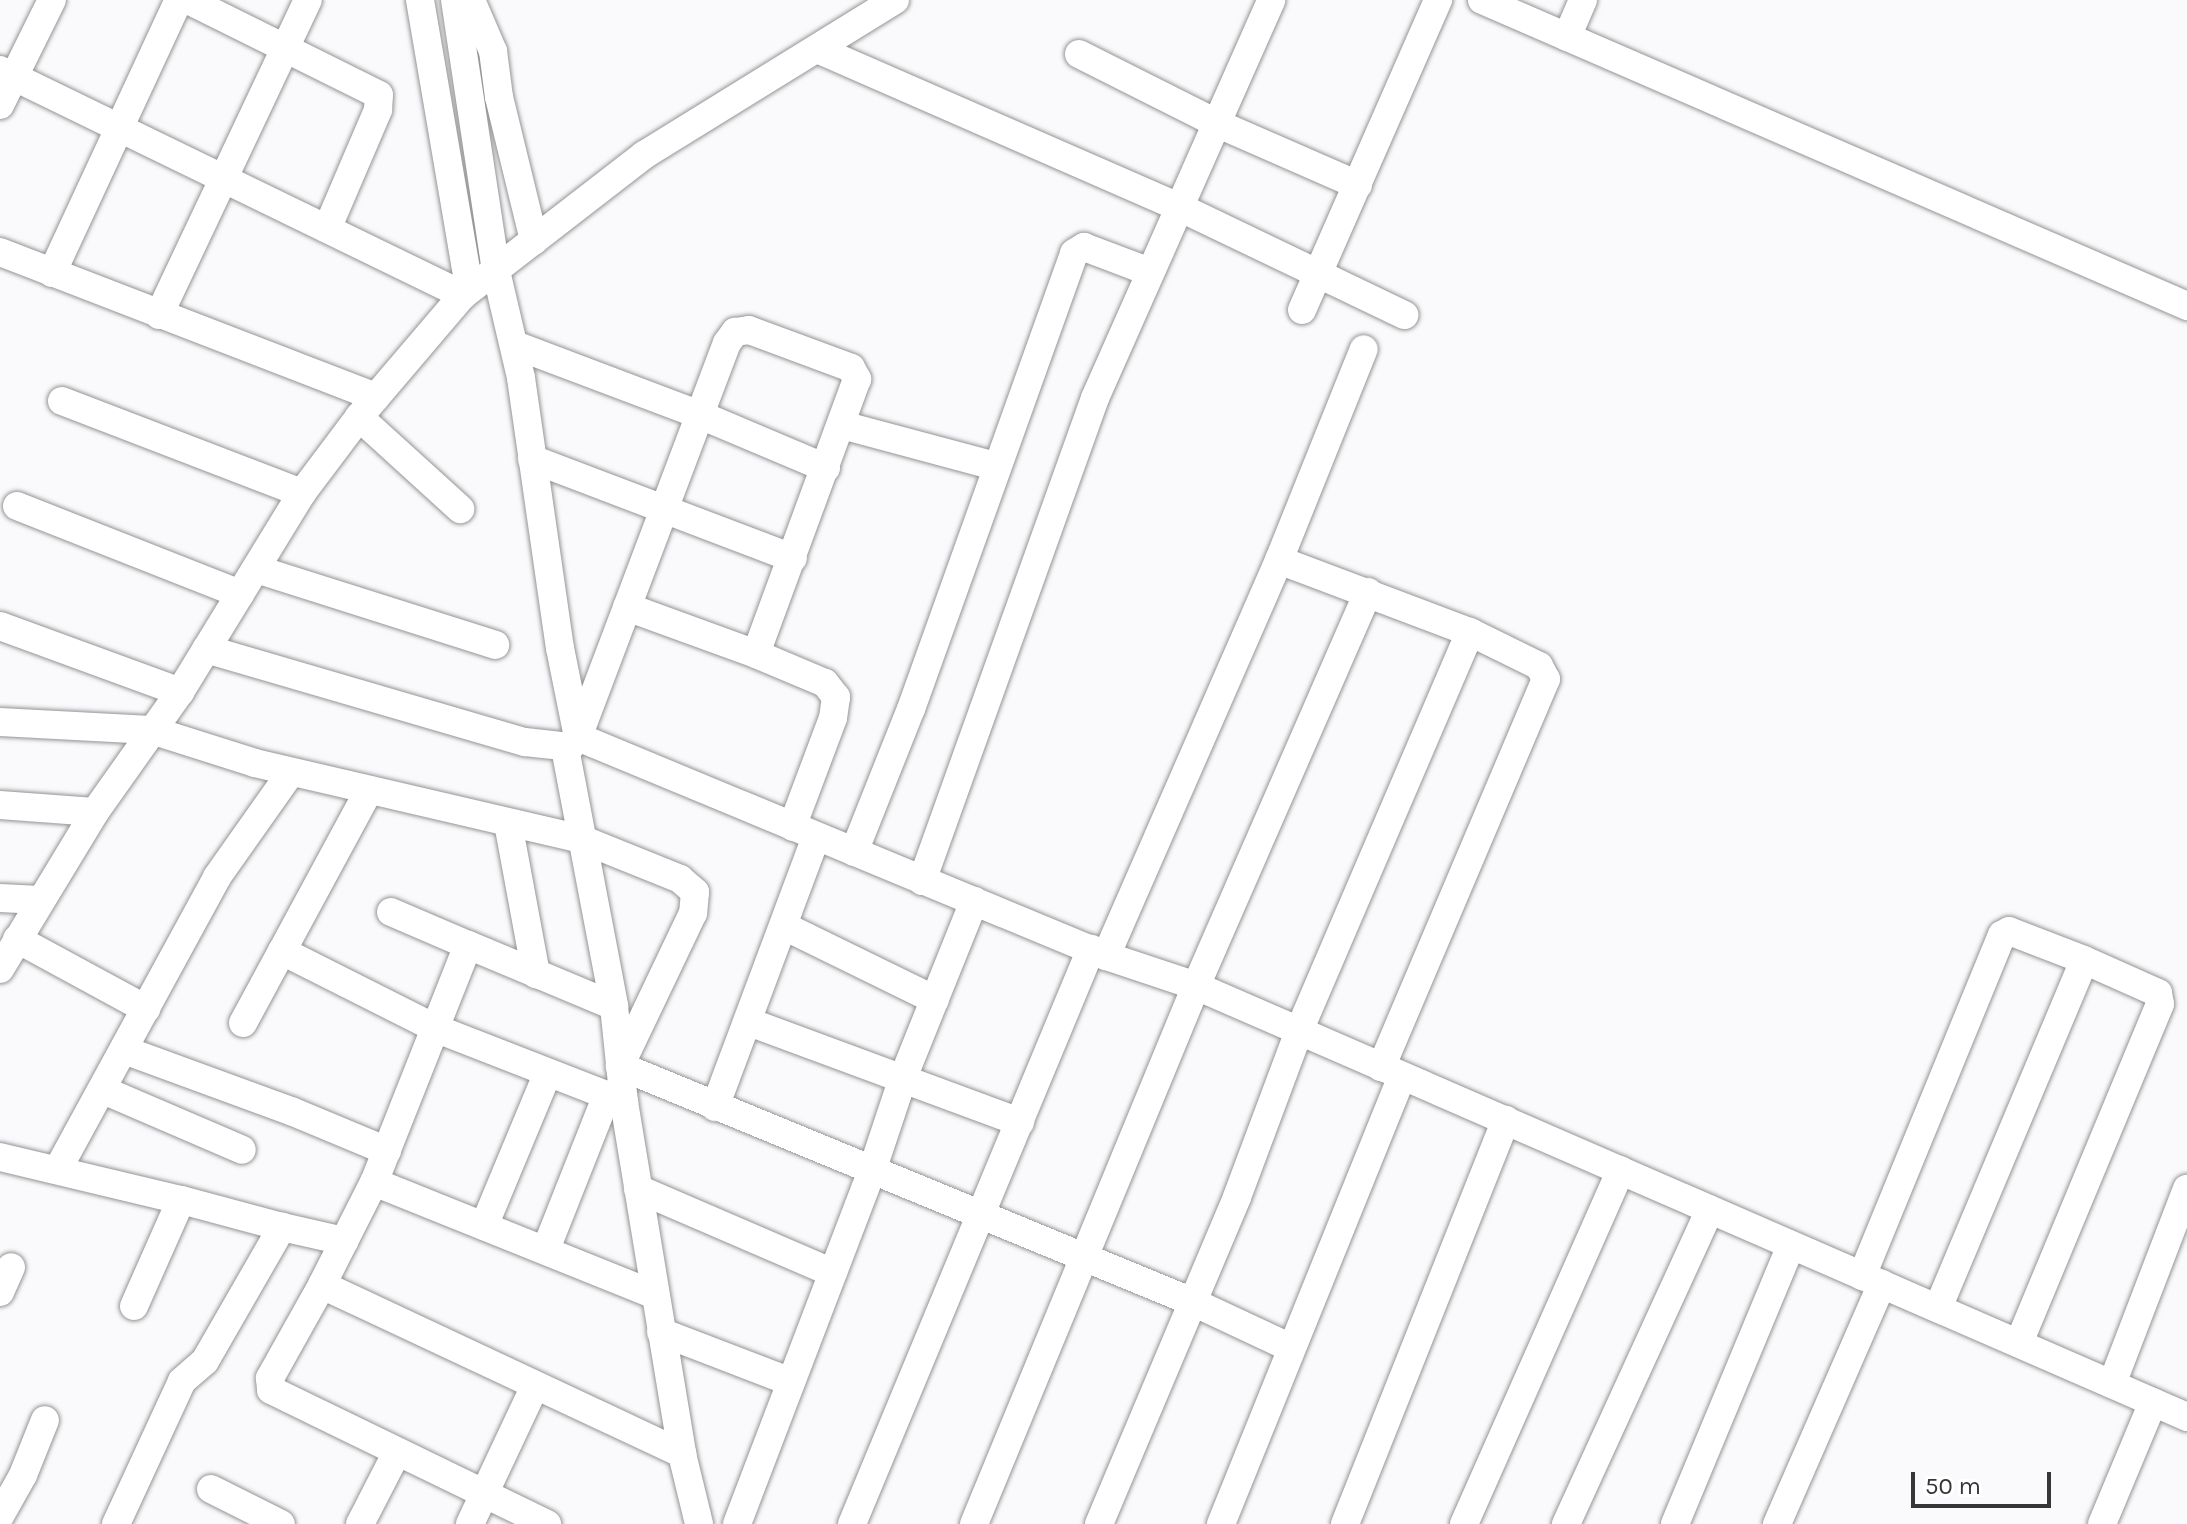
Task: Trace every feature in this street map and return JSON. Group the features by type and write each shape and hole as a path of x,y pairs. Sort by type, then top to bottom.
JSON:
{"street":[{"path":"0,105 7,74 52,0"},
{"path":"52,273 179,0"},
{"path":"188,0 372,90 380,98 327,229"},
{"path":"159,315 308,0"},
{"path":"420,0 479,282 515,345 560,648 581,839 614,1006 620,1066 615,1098 546,1249"},
{"path":"455,0 479,282"},
{"path":"471,0 493,51 499,97 534,241"},
{"path":"0,969 95,812 180,692 302,493 367,407 479,282 644,155 895,0"},
{"path":"922,881 1095,398 1271,0"},
{"path":"1302,310 1438,0"},
{"path":"1482,0 2187,306"},
{"path":"1567,37 1583,0"},
{"path":"817,49 1179,207 1404,315"},
{"path":"1079,54 1216,123 1358,185"},
{"path":"7,74 327,229 479,282"},
{"path":"854,852 911,709 995,466 1076,250 1084,247 1150,272"},
{"path":"0,252 159,315 367,407 460,509"},
{"path":"572,742 665,510 698,414 727,343 742,330 855,371 856,385 756,654"},
{"path":"515,345 698,414 826,468"},
{"path":"852,1524 1020,1122 1279,560 1364,349"},
{"path":"62,401 302,493"},
{"path":"842,425 995,466"},
{"path":"532,459 793,558"},
{"path":"17,506 240,594"},
{"path":"1221,1524 1291,1348 1392,1071 1546,679 1539,666 1470,632 1279,560"},
{"path":"256,569 495,645"},
{"path":"974,1524 1196,986 1368,592"},
{"path":"627,607 825,683 836,697 784,926 715,1107"},
{"path":"0,626 180,692"},
{"path":"1099,1524 1193,1302 1299,1031 1470,632"},
{"path":"206,649 525,742 572,742 854,852 1099,953 1196,986 2187,1417"},
{"path":"0,722 151,730 368,792 581,839 680,879 695,892 693,913 620,1066"},
{"path":"58,1169 217,877 291,772"},
{"path":"243,1023 368,792"},
{"path":"0,805 95,812"},
{"path":"508,823 536,974"},
{"path":"0,898 40,900"},
{"path":"737,1524 872,1171 903,1078 974,901"},
{"path":"391,912 614,1006"},
{"path":"784,926 935,1000"},
{"path":"1777,1524 2002,935 2009,931 2158,993 2160,1004 2019,1343"},
{"path":"17,939 146,1009"},
{"path":"468,945 374,1182 270,1378 271,1390 396,1454 547,1524"},
{"path":"282,951 437,1029 547,1075 615,1098"},
{"path":"1938,1308 2084,960"},
{"path":"749,1022 1020,1122"},
{"path":"124,1050 291,1111 387,1151"},
{"path":"620,1066 1193,1302 1291,1348"},
{"path":"484,1226 547,1075"},
{"path":"103,1090 242,1150"},
{"path":"615,1098 638,1189 682,1454 699,1524"},
{"path":"1345,1524 1506,1120"},
{"path":"0,1157 344,1241"},
{"path":"1464,1524 1621,1170"},
{"path":"374,1182 655,1295"},
{"path":"638,1189 833,1273"},
{"path":"2112,1384 2187,1189"},
{"path":"134,1306 181,1200"},
{"path":"1566,1524 1710,1209"},
{"path":"116,1524 182,1381 205,1361 282,1227"},
{"path":"1675,1524 1791,1246"},
{"path":"322,1285 682,1454"},
{"path":"661,1332 791,1382"},
{"path":"470,1524 535,1386"},
{"path":"2102,1524 2153,1402"},
{"path":"0,1516 45,1420"},
{"path":"360,1524 396,1454"},
{"path":"211,1489 281,1524"}]}
